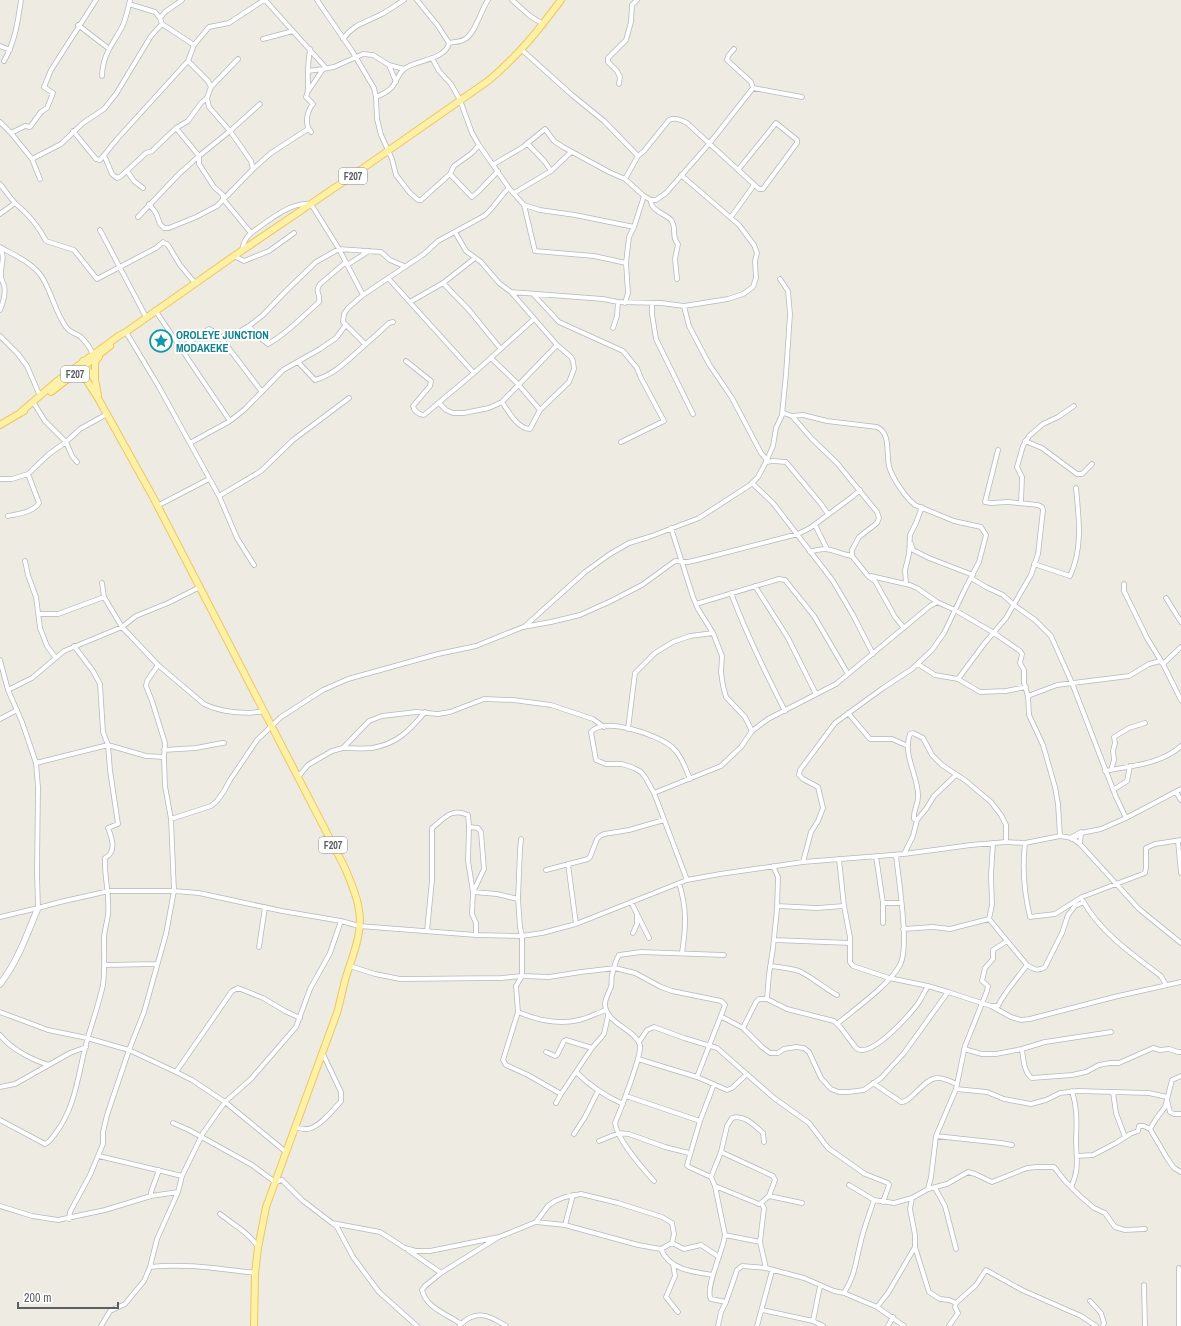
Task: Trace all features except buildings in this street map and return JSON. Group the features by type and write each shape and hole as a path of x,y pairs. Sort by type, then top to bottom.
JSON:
{"main road":[{"name":"F207","path":"21,412 81,365 102,353 155,310 312,204 488,81 522,50 561,0"},
{"name":"F207","path":"0,425 35,404 64,382 93,354 126,332"},
{"path":"95,380 96,362 102,353"},
{"name":"F207","path":"81,365 85,378 107,414 158,506 344,866 354,890 359,908 357,944 338,1010 266,1207 255,1273 254,1326"},
{"name":"F207","path":"81,365 95,380 99,400"},
{"path":"64,382 73,377 85,378"}],"street":[{"path":"4,61 10,50 20,16 21,0"},
{"path":"11,133 25,126 30,127 41,112 47,108 54,93 44,87 51,70 96,0"},
{"path":"160,18 165,12 182,0"},
{"path":"73,132 96,159 100,160 188,61 194,45 210,27 229,23 264,0 310,49 325,69"},
{"path":"317,0 370,79 376,97 377,119 381,135 388,150 396,175 410,193 418,200 421,200 450,174 454,166 472,153 479,145"},
{"path":"343,39 355,26 380,15 404,0"},
{"path":"417,0 449,43"},
{"path":"449,43 465,39 469,36 475,28 483,7 488,0"},
{"path":"512,0 530,16 543,24"},
{"path":"619,84 620,77 617,71 608,62 608,58 626,40 631,22 632,5 637,0"},
{"path":"102,76 102,65 108,48 122,27 129,2 155,12 160,18 162,24 194,45"},
{"path":"32,159 61,144 83,123 104,109 116,94 151,36 162,24"},
{"path":"78,26 108,48"},
{"path":"263,39 293,31"},
{"path":"308,71 334,67 363,54 373,55 389,65 404,69 432,58 444,51 448,47 449,43"},
{"path":"0,46 10,50"},
{"path":"309,90 308,71 310,49"},
{"path":"734,49 728,56 727,60 751,82 753,88"},
{"path":"522,50 572,95 604,121 638,156"},
{"path":"104,155 114,177 120,177 146,153 152,151 158,146 176,128 188,121 201,103 207,98 211,87 238,58"},
{"path":"432,58 439,71 451,84 460,100 472,133 479,145 494,164 509,188 524,205 535,251 594,256 626,263"},
{"path":"188,61 208,81 211,87"},
{"path":"389,65 396,82"},
{"path":"149,204 156,213 160,224 164,228 169,228 207,212 217,206 271,153 310,131 307,120 309,109 313,104 306,97 309,90 325,69"},
{"path":"376,97 391,89 404,69"},
{"path":"753,88 802,97"},
{"path":"494,164 527,143 545,129 554,141 571,152 625,179 644,196 651,200 656,200 666,193 709,144 753,88"},
{"path":"207,98 209,107 230,131 251,161 253,169"},
{"path":"138,216 199,156 260,104"},
{"path":"625,179 638,156 644,151 669,120 675,118 687,123 709,144 759,189 763,189 766,186 797,142 795,138 776,123 738,170"},
{"path":"0,122 32,159 40,179"},
{"path":"176,128 199,156 199,164 214,187 223,195 223,199 250,233"},
{"path":"527,143 551,170"},
{"path":"514,193 551,170 571,152"},
{"path":"127,171 134,181 143,188"},
{"path":"450,174 472,197 498,171"},
{"path":"511,292 603,298 618,302 652,304 661,303 684,306 728,299 743,294 754,287 756,278 755,260 757,254 754,246 739,225 731,217 681,175"},
{"path":"0,184 43,234 46,241 74,250 95,278 100,278 120,268 156,248 163,242 168,245 182,268 195,283"},
{"path":"731,217 754,185"},
{"path":"365,344 345,326 343,322 344,314 348,308 363,295 424,254 438,241 473,223 490,211 500,196 509,188"},
{"path":"625,302 628,293 626,263 629,237 634,227 644,196"},
{"path":"651,200 652,206 669,217 673,223 674,238 678,244 675,259 677,279"},
{"path":"0,214 15,203"},
{"path":"242,251 245,238 250,233 289,208 306,203 312,204 340,249 363,295"},
{"path":"524,205 540,210 575,215 634,227"},
{"path":"100,230 146,317"},
{"path":"455,232 466,251 481,262 499,283 511,292 557,345 571,357 574,369 569,382 540,410 532,428 528,430 520,425 502,402"},
{"path":"234,256 244,261 258,256 269,251 294,233"},
{"path":"0,248 3,259 1,278 4,286 4,295 0,310"},
{"path":"0,248 15,254 31,266 42,277 58,316 71,333 80,336 88,344 93,354"},
{"path":"242,330 263,316 301,275 316,262 340,249 381,252 390,260 404,266"},
{"path":"249,326 255,334 268,344 285,333 319,302 320,298 317,288 320,284 347,264 369,251"},
{"path":"410,302 443,283 475,258"},
{"path":"388,278 474,373"},
{"path":"523,627 585,572 610,554 630,543 698,518 742,490 758,477 773,446 776,428 782,415 790,314 788,291 780,279"},
{"path":"443,283 469,310 500,348"},
{"path":"533,294 559,322 623,352 637,368 664,421 621,442"},
{"path":"613,328 618,316 618,302"},
{"path":"652,304 656,339 693,414"},
{"path":"684,306 689,326 709,364 732,398 761,453 766,459 766,462"},
{"path":"155,310 230,421"},
{"path":"406,361 431,381 430,386 414,404 414,408 420,414 424,415 474,373 534,319"},
{"path":"298,362 315,380 320,379 329,375 351,359 365,344 389,323 393,322"},
{"path":"190,443 230,421 262,392 283,370 336,338 345,326"},
{"path":"181,348 209,329 218,334 262,392"},
{"path":"126,332 160,387 219,496 237,538 254,565"},
{"path":"0,336 18,354 27,366 40,396"},
{"path":"439,403 446,410 453,413 464,413 489,408 502,402 557,345"},
{"path":"491,358 518,384 540,410"},
{"path":"219,496 260,471 293,440 349,398"},
{"path":"35,404 46,421 66,442 72,456 77,462"},
{"path":"1022,503 1022,478 1017,466 1025,441 1043,424 1074,406"},
{"path":"782,415 787,413 792,416 812,439 837,463 877,512 879,518 877,523 859,537 852,550 852,556 868,576 875,580 895,616 904,628"},
{"path":"0,479 12,479 28,474 49,454 66,442 80,429 107,414"},
{"path":"792,416 802,415 827,421 877,426 885,435 889,467 893,477 910,501 954,521 981,527 985,531 986,535 979,562 944,633 932,650 918,664 835,723 800,770 800,775 803,779 818,788 823,808 818,821 811,832 803,862"},
{"path":"1025,441 1042,448 1076,474 1082,474 1092,464"},
{"path":"958,678 993,632 1006,618 1031,576 1038,554 1043,510 1042,507 1022,503 986,502 998,450"},
{"path":"766,462 786,462 828,514"},
{"path":"8,516 35,508 39,503 28,474"},
{"path":"158,506 209,479"},
{"path":"752,483 773,503 833,581 853,615 873,654"},
{"path":"1034,564 1070,576 1079,549 1076,488"},
{"path":"171,819 211,806 217,800 257,740 281,717 323,690 348,679 438,654 476,646 523,627 580,615 642,585 674,561 697,560 798,534 815,524 860,490"},
{"path":"906,584 905,570 909,554 910,535 922,507"},
{"path":"815,524 827,548"},
{"path":"671,528 696,604 713,633 722,656 721,672 726,697 745,717 752,731"},
{"path":"910,540 913,550 972,576 986,587 1003,596 1035,620 1051,636 1072,683 1105,771 1126,818"},
{"path":"810,552 827,548 852,556"},
{"path":"25,561 28,576 36,597 40,628 47,646 55,657"},
{"path":"868,576 906,584 917,588 937,602 955,610 993,632 1020,651 1022,654 1020,663 1024,670 1024,683 1028,696 1030,715 1043,745 1055,787 1058,804 1060,836"},
{"path":"696,604 779,579 784,580 788,582 814,616 848,674"},
{"path":"102,583 104,597 122,627 158,665 204,704 212,708 248,713 263,711"},
{"path":"1124,584 1124,591 1154,651 1181,699"},
{"path":"755,586 788,638 816,694"},
{"path":"8,690 32,678 55,657 74,646 122,627 136,616 168,603 200,587"},
{"path":"731,593 743,627 752,642 785,711"},
{"path":"39,614 58,614 104,597"},
{"path":"1166,598 1181,622"},
{"path":"654,793 721,766 741,747 752,731 768,720 836,684 937,602"},
{"path":"628,729 635,674 655,653 673,642 690,636 713,633"},
{"path":"0,1120 45,1144 48,1143 68,1114 77,1086 103,984 105,966 104,938 108,915 109,892 105,858 109,856 111,852 113,839 108,828 118,824 108,745 103,732 100,684 93,671 74,646"},
{"path":"1162,664 1181,647"},
{"path":"0,660 8,690 22,722 36,763 38,787 38,908 22,948 0,984"},
{"path":"1028,696 1057,685 1129,676 1149,664 1160,662 1162,664"},
{"path":"918,664 935,675 958,678 980,692 1006,691 1026,687"},
{"path":"69,1219 70,1212 99,1156 103,1144 103,1132 107,1115 129,1050 144,1012 166,934 174,891 171,819 165,786 165,743 146,686 147,681 158,665"},
{"path":"343,748 369,721 382,716 425,712 438,714 450,712 484,699 513,700 551,705 593,719 604,726"},
{"path":"0,719 17,710"},
{"path":"298,777 308,765 332,751 343,748 372,748 395,741 411,728 425,712"},
{"path":"848,713 870,739 892,739 908,746"},
{"path":"1111,770 1114,760 1114,738 1129,728 1145,723"},
{"path":"687,880 654,793 641,772 622,764 606,764 596,760 590,732 593,729 604,726 642,732 656,738 671,746 679,755 690,779"},
{"path":"917,820 914,819 914,815 918,798 908,746 910,734 913,733 923,738 932,755 942,765 966,781 991,802 1002,815 1006,825 1006,842"},
{"path":"164,750 196,748 224,743"},
{"path":"36,763 108,745 146,756 164,757"},
{"path":"1105,771 1164,757 1174,752 1181,746"},
{"path":"1130,771 1136,764"},
{"path":"1113,790 1127,781 1130,766"},
{"path":"904,854 913,836 917,820 934,796 956,775"},
{"path":"1072,838 1081,833 1101,829 1126,818 1181,789"},
{"path":"1176,792 1181,800"},
{"path":"427,931 432,880 432,828 450,813 460,813 468,815 468,861 473,892 472,914 476,923 476,935"},
{"path":"546,870 590,857 597,839 604,834 629,830 664,820"},
{"path":"469,827 478,828 481,832 484,869 473,892"},
{"path":"1080,844 1081,833"},
{"path":"0,917 60,902 109,892 174,891 199,893 341,921 359,926 476,935 522,936 542,933 576,924 687,880 803,862 896,855 948,847 994,843 1025,843 1060,836 1072,838 1080,844 1139,909 1181,943"},
{"path":"521,839 518,900 522,936 522,976 516,986 518,1012 503,1060 504,1063 515,1070 528,1075 561,1094"},
{"path":"1025,843 1023,856 1025,896 1030,916 1054,914 1082,897 1145,873 1146,848 1155,844 1171,840 1180,840 1181,873"},
{"path":"989,919 992,904 991,874 994,843"},
{"path":"837,1024 889,978 901,963 905,945 896,855"},
{"path":"876,856 883,923"},
{"path":"839,859 844,906 850,937 851,964 889,978 928,986 948,992 991,1006 1011,1018 1021,1020 1181,982"},
{"path":"568,864 576,924"},
{"path":"767,999 777,906 778,877 773,866"},
{"path":"679,883 684,900 686,918 682,953"},
{"path":"473,892 497,894 518,900"},
{"path":"1082,897 1093,915 1110,936 1161,976 1166,985"},
{"path":"631,902 649,938"},
{"path":"989,919 1027,966 1035,970 1041,970 1045,967 1062,933 1068,915 1075,906 1084,902"},
{"path":"882,903 901,903"},
{"path":"777,906 817,908 844,906"},
{"path":"259,947 265,907"},
{"path":"633,933 637,924 637,915"},
{"path":"903,929 933,927 950,929 989,919"},
{"path":"101,1326 110,1311 125,1304 144,1281 150,1267 157,1239 178,1192 182,1176 201,1136 225,1102 256,1073 296,1027 310,989 330,953 341,921"},
{"path":"774,940 850,943"},
{"path":"928,1189 936,1136 956,1089 964,1049 988,986 982,981 985,968 993,959 993,950 1007,941"},
{"path":"556,1104 561,1094 592,1048 604,1034 608,1016 605,1004 611,986 611,977 615,968 616,959 619,955 641,952 724,955"},
{"path":"105,966 157,964"},
{"path":"350,966 375,974 400,979 501,978 522,976 549,977 615,968 635,973 661,987 672,991 721,1001 725,1005 722,1017 716,1027 698,1077"},
{"path":"770,966 799,971 837,995"},
{"path":"991,1006 998,1006 1005,992 1010,989 1027,966"},
{"path":"894,979 895,972"},
{"path":"743,1028 756,1002 759,999 767,999 787,1009 827,1018 837,1024 858,1050 862,1051 880,1042 908,1016 919,1002 928,986"},
{"path":"176,1072 235,988 263,998 300,1018"},
{"path":"722,1017 743,1028 762,1048 770,1053 778,1053 784,1049 796,1047 804,1048 808,1052 821,1078 831,1089 838,1092 864,1090 881,1078 904,1053 948,992"},
{"path":"518,1012 532,1018 565,1022 580,1020 606,1010"},
{"path":"0,1012 48,1030 88,1038 129,1050 176,1072 192,1080 225,1102 286,1152"},
{"path":"608,1016 639,1042"},
{"path":"654,1181 630,1152 616,1128 615,1123 626,1096 638,1059 640,1051 639,1042 647,1030 654,1027 684,1038 710,1045 724,1053 774,1098 809,1123 828,1148 865,1174 888,1183 889,1185 883,1202"},
{"path":"964,1049 982,1054 996,1054 1022,1049 1046,1042 1111,1032"},
{"path":"0,1035 13,1047 41,1063 50,1065"},
{"path":"546,1052 556,1055 566,1040 592,1048"},
{"path":"0,1087 15,1084 70,1053 86,1047"},
{"path":"1022,1049 1026,1069 1032,1078 1072,1075 1086,1072 1099,1065 1119,1063 1153,1048 1160,1050 1169,1048 1181,1052"},
{"path":"295,1127 304,1130 310,1129 330,1114 341,1100 340,1092 322,1051"},
{"path":"638,1059 698,1077 730,1090 747,1074"},
{"path":"576,1072 598,1091 623,1104"},
{"path":"1150,1129 1165,1107 1172,1080 1181,1076"},
{"path":"874,1083 901,1102 904,1102 928,1081 934,1078 940,1077 956,1084"},
{"path":"714,1084 700,1121 687,1165 711,1177 715,1186 725,1235 713,1275 709,1297 711,1299 726,1302"},
{"path":"956,1089 987,1092 1004,1099 1031,1104 1046,1100 1060,1093 1072,1091 1148,1093 1167,1097"},
{"path":"574,1134 585,1117 598,1091"},
{"path":"1071,1187 1076,1176 1078,1117 1076,1102 1072,1091"},
{"path":"1113,1092 1116,1113 1124,1137"},
{"path":"626,1096 700,1121"},
{"path":"1167,1097 1170,1112 1174,1114 1181,1114"},
{"path":"711,1177 721,1152 727,1126 732,1118 737,1116 744,1118 763,1133 764,1142"},
{"path":"173,1123 201,1136 252,1165 275,1182 282,1180 302,1200 336,1225 353,1257 379,1292 417,1326"},
{"path":"1077,1156 1093,1155 1124,1137 1138,1131 1139,1126 1144,1126 1150,1129 1174,1168 1181,1171"},
{"path":"599,1141 619,1133 629,1134 665,1147 690,1153"},
{"path":"936,1136 1012,1145"},
{"path":"715,1186 759,1204 769,1196 775,1180 773,1176 721,1152"},
{"path":"99,1156 182,1176"},
{"path":"850,1185 874,1200 894,1203 912,1198 928,1189 947,1184 968,1172 992,1182 1027,1168 1047,1166 1054,1167 1064,1181 1094,1208 1105,1213 1115,1227 1125,1230 1145,1229"},
{"path":"151,1196 159,1170"},
{"path":"935,1188 945,1206 956,1249"},
{"path":"0,1206 32,1216 58,1220 69,1219 105,1210 151,1196 178,1192"},
{"path":"506,1326 496,1319 479,1315 469,1317 460,1325 451,1316 441,1313 427,1302 422,1290 441,1273 499,1237 536,1222 565,1225 638,1245 661,1249 672,1243 674,1234 672,1223 662,1217 618,1203 581,1194 565,1196 548,1206 536,1222"},
{"path":"565,1225 573,1195"},
{"path":"769,1196 802,1203"},
{"path":"912,1198 910,1209 916,1235 915,1247 929,1292 940,1299 949,1300 956,1303"},
{"path":"844,1293 857,1265 859,1246 874,1200"},
{"path":"761,1203 764,1208 760,1242 766,1268"},
{"path":"220,1214 244,1230 252,1238 258,1248"},
{"path":"332,1223 380,1232 441,1273"},
{"path":"341,1235 346,1226"},
{"path":"725,1235 760,1242"},
{"path":"405,1248 416,1251 430,1251 499,1237"},
{"path":"672,1243 684,1249 701,1245 719,1257"},
{"path":"877,1307 888,1293 915,1247"},
{"path":"661,1249 664,1256 673,1264 688,1271 713,1275"},
{"path":"673,1264 675,1276 666,1297 678,1312"},
{"path":"150,1267 168,1265 196,1266 255,1273"},
{"path":"718,1326 721,1312 739,1268 742,1266 766,1268 772,1271 804,1278 820,1286 844,1293 877,1307 904,1326"},
{"path":"1179,1268 1179,1326"},
{"path":"956,1303 968,1294 981,1279 985,1271 988,1270 1022,1290 1081,1316 1096,1326"},
{"path":"757,1326 772,1271"},
{"path":"1144,1285 1145,1326"},
{"path":"813,1321 820,1286"},
{"path":"1090,1302 1101,1313 1104,1323 1103,1326"},
{"path":"949,1326 958,1313 955,1307 956,1303"},
{"path":"762,1310 813,1321 823,1326"},
{"path":"888,1326 892,1318"}],"place":[{"name":"OROLEYE JUNCTION MODAKEKE","path":"161,341"}]}
